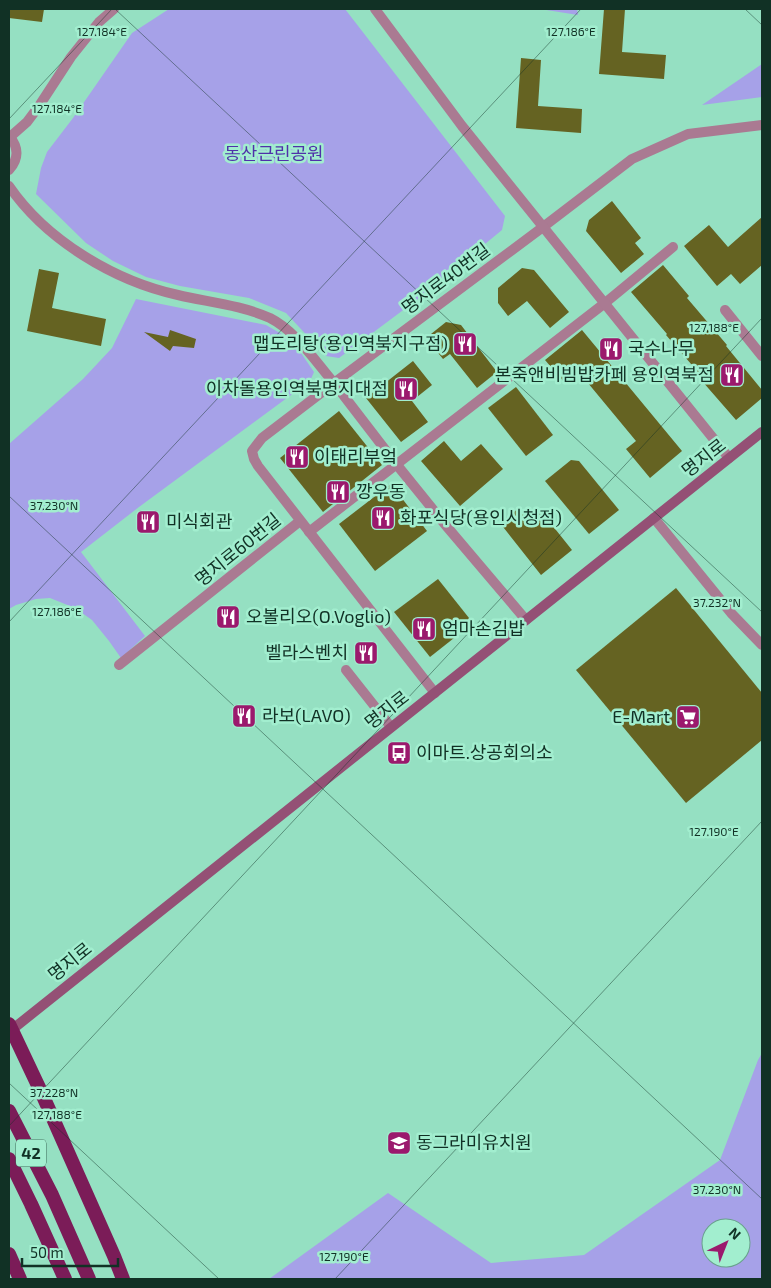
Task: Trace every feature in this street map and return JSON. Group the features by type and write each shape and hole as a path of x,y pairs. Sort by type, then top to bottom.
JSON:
{"highway":[{"path":"10,1029 47,1105 123,1279"},
{"name":"42","path":"9,1110 52,1195 88,1279"},
{"name":"42","path":"9,1159 65,1279"},
{"path":"9,1254 20,1279"}],"main road":[{"name":"명지로","path":"10,1029 762,432"}],"street":[{"path":"9,170 16,158 17,150 15,143 9,137 27,122 71,57 99,22 114,9"},
{"path":"375,9 462,126 729,458"},
{"name":"명지로40번길","path":"300,521 254,459 252,451 262,438 632,159 688,134 762,125"},
{"path":"9,186 22,204 38,220 92,262 145,286 176,295 251,311 270,318 285,327 334,382 396,465 526,620"},
{"path":"309,532 604,303 673,247"},
{"path":"726,310 762,356"},
{"path":"654,518 732,614 762,645"},
{"name":"명지로60번길","path":"119,665 300,521 435,692"},
{"path":"346,670 391,727"}],"green space":[{"name":"동산근린공원","path":"169,9 345,9 505,216 502,230 418,299 339,358 326,356 286,313 249,298 180,286 146,277 113,261 86,243 36,194 41,168 47,152 132,33"},
{"path":"540,9 577,9 578,15"},
{"path":"762,64 762,97 702,105"},
{"path":"136,299 266,325 285,336 301,353 314,372 310,381 81,552 145,636 121,658 92,620 75,608 50,598 36,599 9,609 9,444 83,379 112,348"},
{"path":"762,1053 762,1279 269,1279 388,1193 491,1263 584,1255 720,1160"}],"building":[{"path":"9,9 44,9 42,22 9,18"},
{"path":"604,9 625,9 622,52 666,55 664,79 599,74"},
{"path":"521,58 541,60 538,106 582,109 581,133 516,128"},
{"path":"612,201 641,238 635,243 644,254 621,273 586,231 589,220"},
{"path":"762,217 762,265 740,284 731,274 717,286 684,246 709,225 728,247"},
{"path":"663,265 689,296 687,298 762,390 762,398 736,420 702,381 704,379 631,292"},
{"path":"522,268 534,270 569,312 550,328 527,301 508,316 498,303 498,288"},
{"path":"39,269 59,273 52,308 106,319 101,346 27,331"},
{"path":"446,322 461,325 497,372 477,388 450,354 443,359 426,338"},
{"path":"170,330 196,339 194,348 173,346 170,351 144,332 168,337"},
{"path":"582,330 682,451 650,478 626,449 636,441 578,371 564,382 545,360"},
{"path":"413,361 432,385 412,401 428,422 401,442 366,398"},
{"path":"516,387 553,435 526,456 488,408"},
{"path":"339,411 382,465 323,512 280,458"},
{"path":"444,441 461,461 481,444 503,469 460,506 421,461"},
{"path":"571,460 579,461 619,510 589,534 545,481"},
{"path":"391,484 427,531 375,571 339,524"},
{"path":"519,508 528,520 540,510 572,550 541,575 500,523"},
{"path":"438,579 473,623 430,657 394,612"},
{"name":"E-Mart","path":"676,588 762,693 762,740 686,803 576,670"}],"place":[{"name":"맵도리탕(용인역북지구점)","path":"465,344"},
{"name":"국수나무","path":"611,349"},
{"name":"본죽앤비빔밥카페 용인역북점","path":"732,375"},
{"name":"이차돌용인역북명지대점","path":"406,389"},
{"name":"이태리부엌","path":"297,457"},
{"name":"깡우동","path":"338,492"},
{"name":"화포식당(용인시청점)","path":"383,518"},
{"name":"미식회관","path":"148,522"},
{"name":"오볼리오(O.Voglio)","path":"228,617"},
{"name":"엄마손김밥","path":"424,629"},
{"name":"벨라스벤치","path":"366,653"},
{"name":"라보(LAVO)","path":"244,716"},
{"name":"E-Mart","path":"688,717"},
{"name":"이마트.상공회의소","path":"399,753"},
{"name":"동그라미유치원","path":"399,1143"}]}
